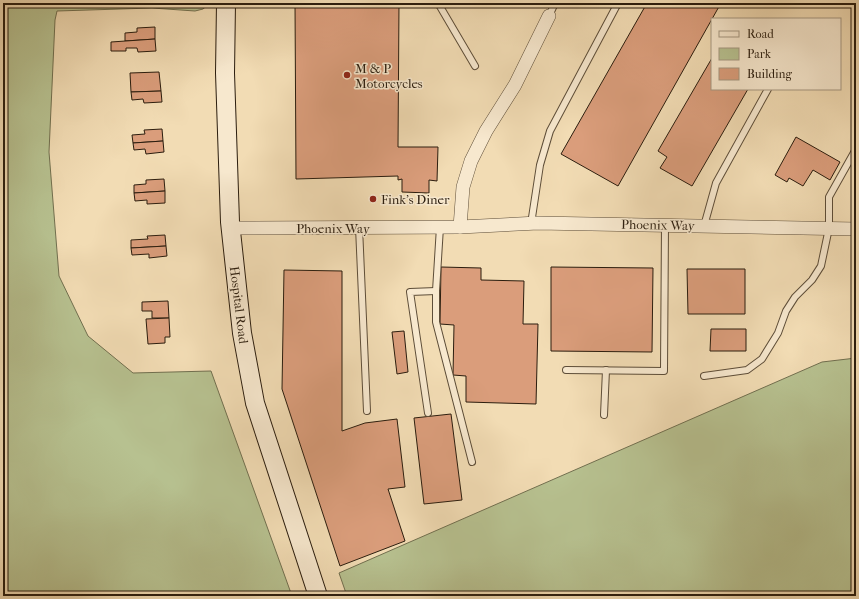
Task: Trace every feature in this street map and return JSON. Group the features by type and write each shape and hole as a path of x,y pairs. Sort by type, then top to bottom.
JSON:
{"street":[{"name":"Hospital Road","path":"226,3 226,119 230,228 242,333 255,403 318,596"},
{"path":"460,227 463,187 471,161 486,131 515,85 549,16"},
{"name":"Phoenix Way","path":"230,228 460,227 531,224 856,228"}],"lane":[{"path":"438,3 475,66"},
{"path":"549,16 555,3"},
{"path":"531,224 540,165 550,131 618,3"},
{"path":"704,226 716,183 767,90"},
{"path":"704,376 748,370 762,359 778,332 786,311 812,280 821,266 829,228 829,197 856,149"},
{"path":"566,370 664,371 665,225"},
{"path":"359,227 367,411"},
{"path":"440,227 436,291 436,322 472,462"},
{"path":"428,413 410,292 436,291"},
{"path":"604,415 606,370"}],"green space":[{"path":"3,3 210,3 203,9 195,11 152,8 57,11 55,20 49,152 59,276 88,336 133,373 211,371 292,596 3,596"},
{"path":"856,358 856,596 347,596 339,573 822,362"}],"building":[{"name":"M & P Motorcycles","path":"295,3 399,3 398,147 438,147 437,181 429,180 429,193 402,192 402,179 398,180 398,176 296,179"},
{"path":"647,3 721,3 713,18 711,18 711,21 618,186 561,154"},
{"path":"155,27 155,39 125,41 125,33 137,32 137,28"},
{"path":"155,39 156,51 138,52 137,48 126,48 126,51 111,51 111,42"},
{"path":"711,60 711,90 747,90 692,186 660,168 667,157 658,151"},
{"path":"159,72 161,91 131,92 130,73"},
{"path":"161,91 162,102 144,103 143,99 132,100 131,92"},
{"path":"162,129 163,141 133,143 132,135 145,134 144,130"},
{"path":"796,137 840,162 830,180 813,170 803,186 789,178 787,182 775,175"},
{"path":"163,141 164,152 146,154 145,149 134,150 133,143"},
{"path":"164,179 165,191 134,193 134,185 146,184 146,180"},
{"path":"165,191 165,203 147,204 147,200 135,201 134,193"},
{"path":"165,235 166,246 131,248 131,240 148,239 147,236"},
{"path":"166,246 167,256 149,258 149,254 132,255 131,248"},
{"path":"441,267 481,268 481,280 524,281 523,324 538,324 536,404 466,402 466,376 453,375 454,325 440,324"},
{"path":"551,267 653,268 652,352 551,351"},
{"path":"687,269 745,269 745,314 688,314"},
{"path":"284,270 342,271 342,431 365,423 397,419 405,487 388,489 405,541 340,566 282,389"},
{"path":"168,301 169,318 152,318 152,311 142,311 142,302"},
{"path":"169,318 170,337 165,337 165,343 148,344 146,319"},
{"path":"711,329 746,329 746,351 710,351"},
{"path":"404,331 408,372 397,374 392,332"},
{"path":"451,414 462,500 424,504 414,418"}],"place":[{"name":"M & P Motorcycles","path":"347,75"},
{"name":"Fink's Diner","path":"373,199"}]}
